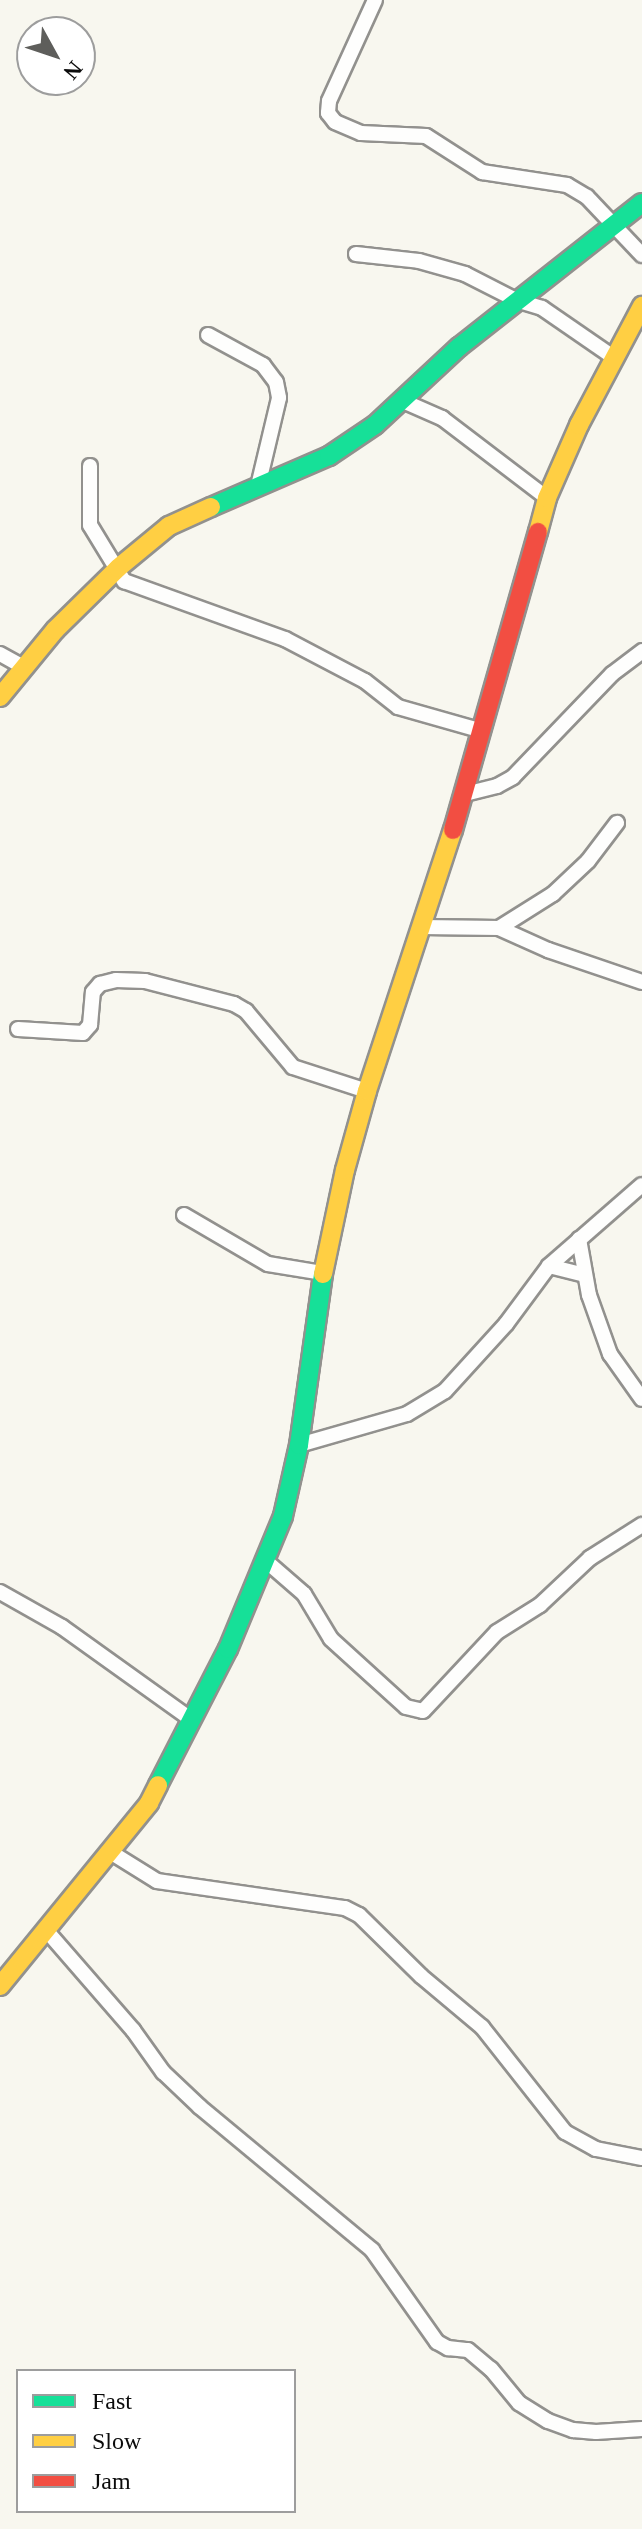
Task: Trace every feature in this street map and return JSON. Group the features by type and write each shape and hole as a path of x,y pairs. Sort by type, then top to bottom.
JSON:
{"street":[{"path":"375,0 329,101 328,113 335,122 361,133 426,136 482,172 567,185 587,197 642,255"},
{"path":"0,697 23,667 118,568 169,526 329,456 403,401 459,347 516,300 642,203"},
{"path":"356,254 419,261 465,274 516,300 542,308 613,357"},
{"path":"0,1986 112,1853 149,1803 192,1720 266,1561 283,1516 299,1445 323,1273 345,1170 367,1091 465,794 547,498 613,357 642,306"},
{"path":"208,335 263,365 276,382 279,398 258,486"},
{"path":"403,401 442,418 547,498"},
{"path":"90,466 90,525 104,553 118,568 124,581 285,639 365,681 398,707 482,731"},
{"path":"465,794 497,786 513,777 612,674 642,651"},
{"path":"0,654 23,667"},
{"path":"499,928 553,894 588,861 617,823"},
{"path":"422,927 499,928 548,950 642,982"},
{"path":"18,1029 83,1033 90,1025 93,992 100,984 116,980 145,981 234,1004 246,1011 293,1067 367,1091"},
{"path":"299,1445 407,1414 445,1391 506,1324 549,1266 642,1185"},
{"path":"184,1215 268,1264 323,1273"},
{"path":"579,1239 585,1275 610,1354 642,1399"},
{"path":"549,1266 585,1275"},
{"path":"266,1561 304,1594 331,1639 406,1707 423,1711 497,1632 540,1605 590,1558 642,1525"},
{"path":"0,1592 62,1627 192,1720"},
{"path":"112,1853 157,1881 345,1908 359,1915 421,1976 482,2027 565,2132 596,2149 642,2158"},
{"path":"46,1930 133,2030 163,2072 200,2107 372,2250 437,2342 448,2348 468,2350 491,2369 519,2403 548,2421 573,2430 596,2432 642,2429"}],"traffic: fast":[{"path":"211,507 329,456 375,425 459,347 642,203"},
{"path":"158,1785 228,1649 283,1516 299,1445 323,1274"}],"traffic: slow":[{"path":"538,532 547,498 579,425 642,306"},
{"path":"0,697 55,630 118,568 169,526 211,507"},
{"path":"323,1274 345,1170 367,1091 453,830"},
{"path":"0,1986 149,1803 158,1785"}],"traffic: jam":[{"path":"453,830 538,532"}]}
